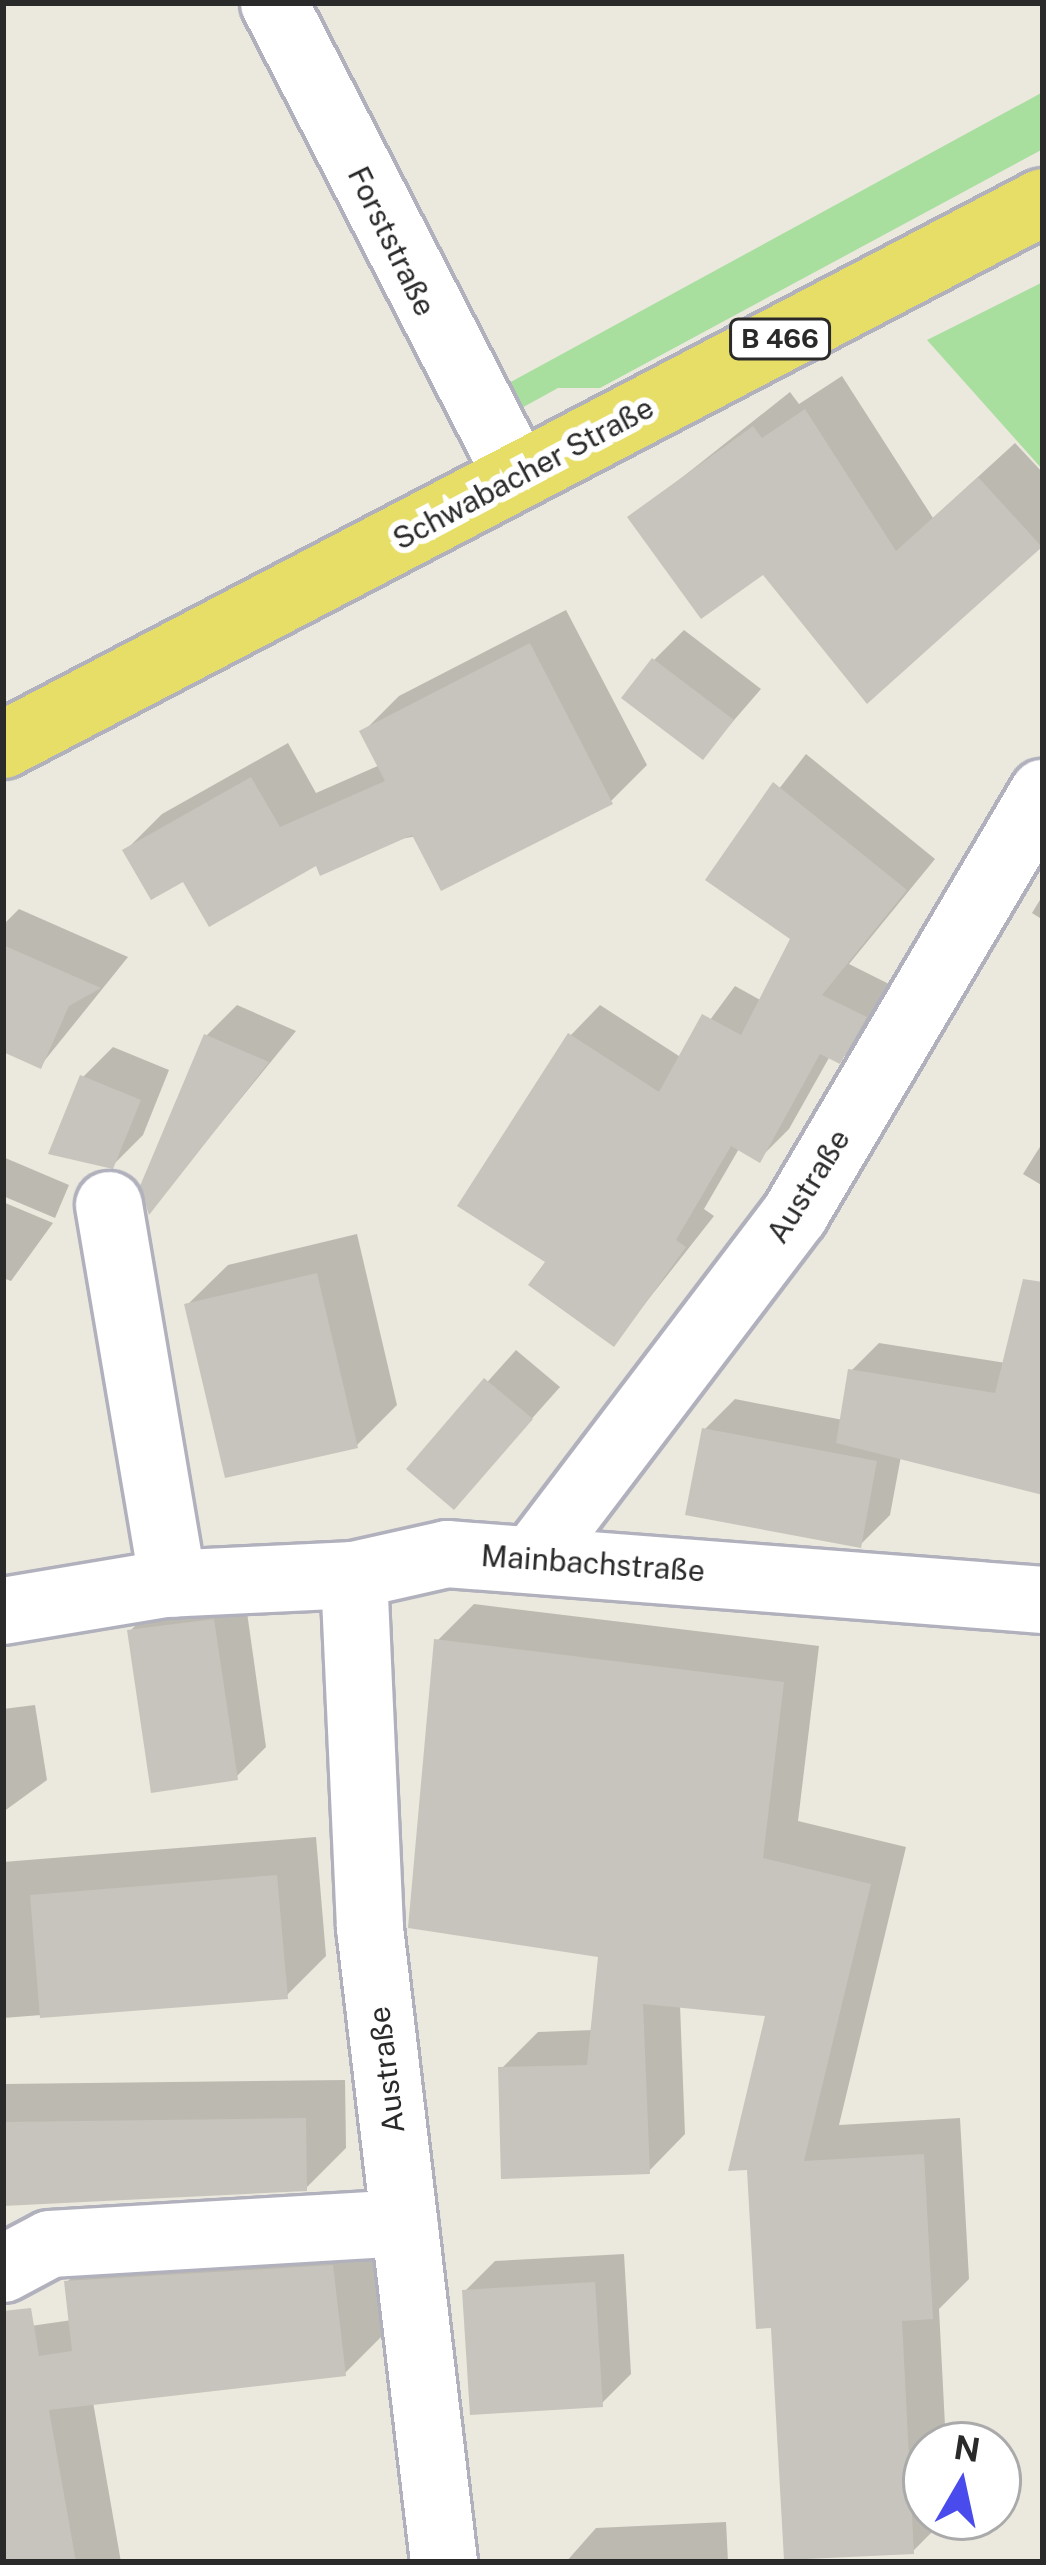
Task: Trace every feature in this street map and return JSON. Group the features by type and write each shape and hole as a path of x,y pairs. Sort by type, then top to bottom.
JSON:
{"main road":[{"name":"Schwabacher Straße","path":"3,745 1043,202"}],"street":[{"name":"Forststraße","path":"274,3 517,476"},
{"name":"Austraße","path":"537,1554 795,1214 1043,793"},
{"path":"109,1205 173,1584"},
{"name":"Mainbachstraße","path":"3,1611 173,1584 354,1575 447,1554 537,1554 1043,1600"},
{"name":"Austraße","path":"354,1575 370,1928 444,2562"},
{"path":"3,2269 50,2244 404,2223"}],"green space":[{"path":"1043,92 1043,149 600,388 558,388 491,425 494,391"},
{"path":"1043,282 1043,470 927,340"}],"building":[{"path":"805,409 896,551 978,477 1042,547 867,704 763,575 701,619 627,517 753,426 762,438"},
{"path":"530,643 613,804 441,891 412,835 320,876 316,866 209,927 183,882 151,900 122,850 251,777 280,827 385,781 359,731"},
{"path":"652,658 734,720 703,760 621,698"},
{"path":"773,782 907,890 822,995 867,1017 840,1064 820,1054 760,1163 731,1146 676,1240 686,1247 614,1347 528,1285 545,1262 457,1206 568,1033 659,1092 702,1014 741,1035 790,939 705,880"},
{"path":"3,945 101,988 69,1006 41,1069 3,1052"},
{"path":"204,1034 269,1062 149,1215 140,1186"},
{"path":"80,1075 141,1100 113,1169 48,1154"},
{"path":"317,1273 358,1448 225,1478 184,1304"},
{"path":"1023,1279 1043,1282 1043,1495 836,1443 848,1369 995,1393"},
{"path":"484,1378 533,1419 454,1510 406,1469"},
{"path":"702,1428 877,1461 861,1548 685,1515"},
{"path":"214,1619 238,1780 151,1793 127,1630"},
{"path":"434,1639 784,1682 763,1858 871,1884 804,2161 924,2154 933,2319 902,2321 907,2421 902,2421 902,2541 913,2541 914,2554 784,2560 771,2328 756,2329 747,2170 728,2171 765,2016 643,2004 650,2174 501,2179 498,2067 587,2065 598,1957 408,1928"},
{"path":"277,1875 288,1999 40,2018 30,1895"},
{"path":"306,2118 307,2191 3,2206 3,2122"},
{"path":"333,2265 346,2376 49,2410 76,2562 3,2562 3,2311 31,2308 39,2356 72,2351 64,2281"},
{"path":"595,2282 603,2407 470,2415 462,2290"}]}
